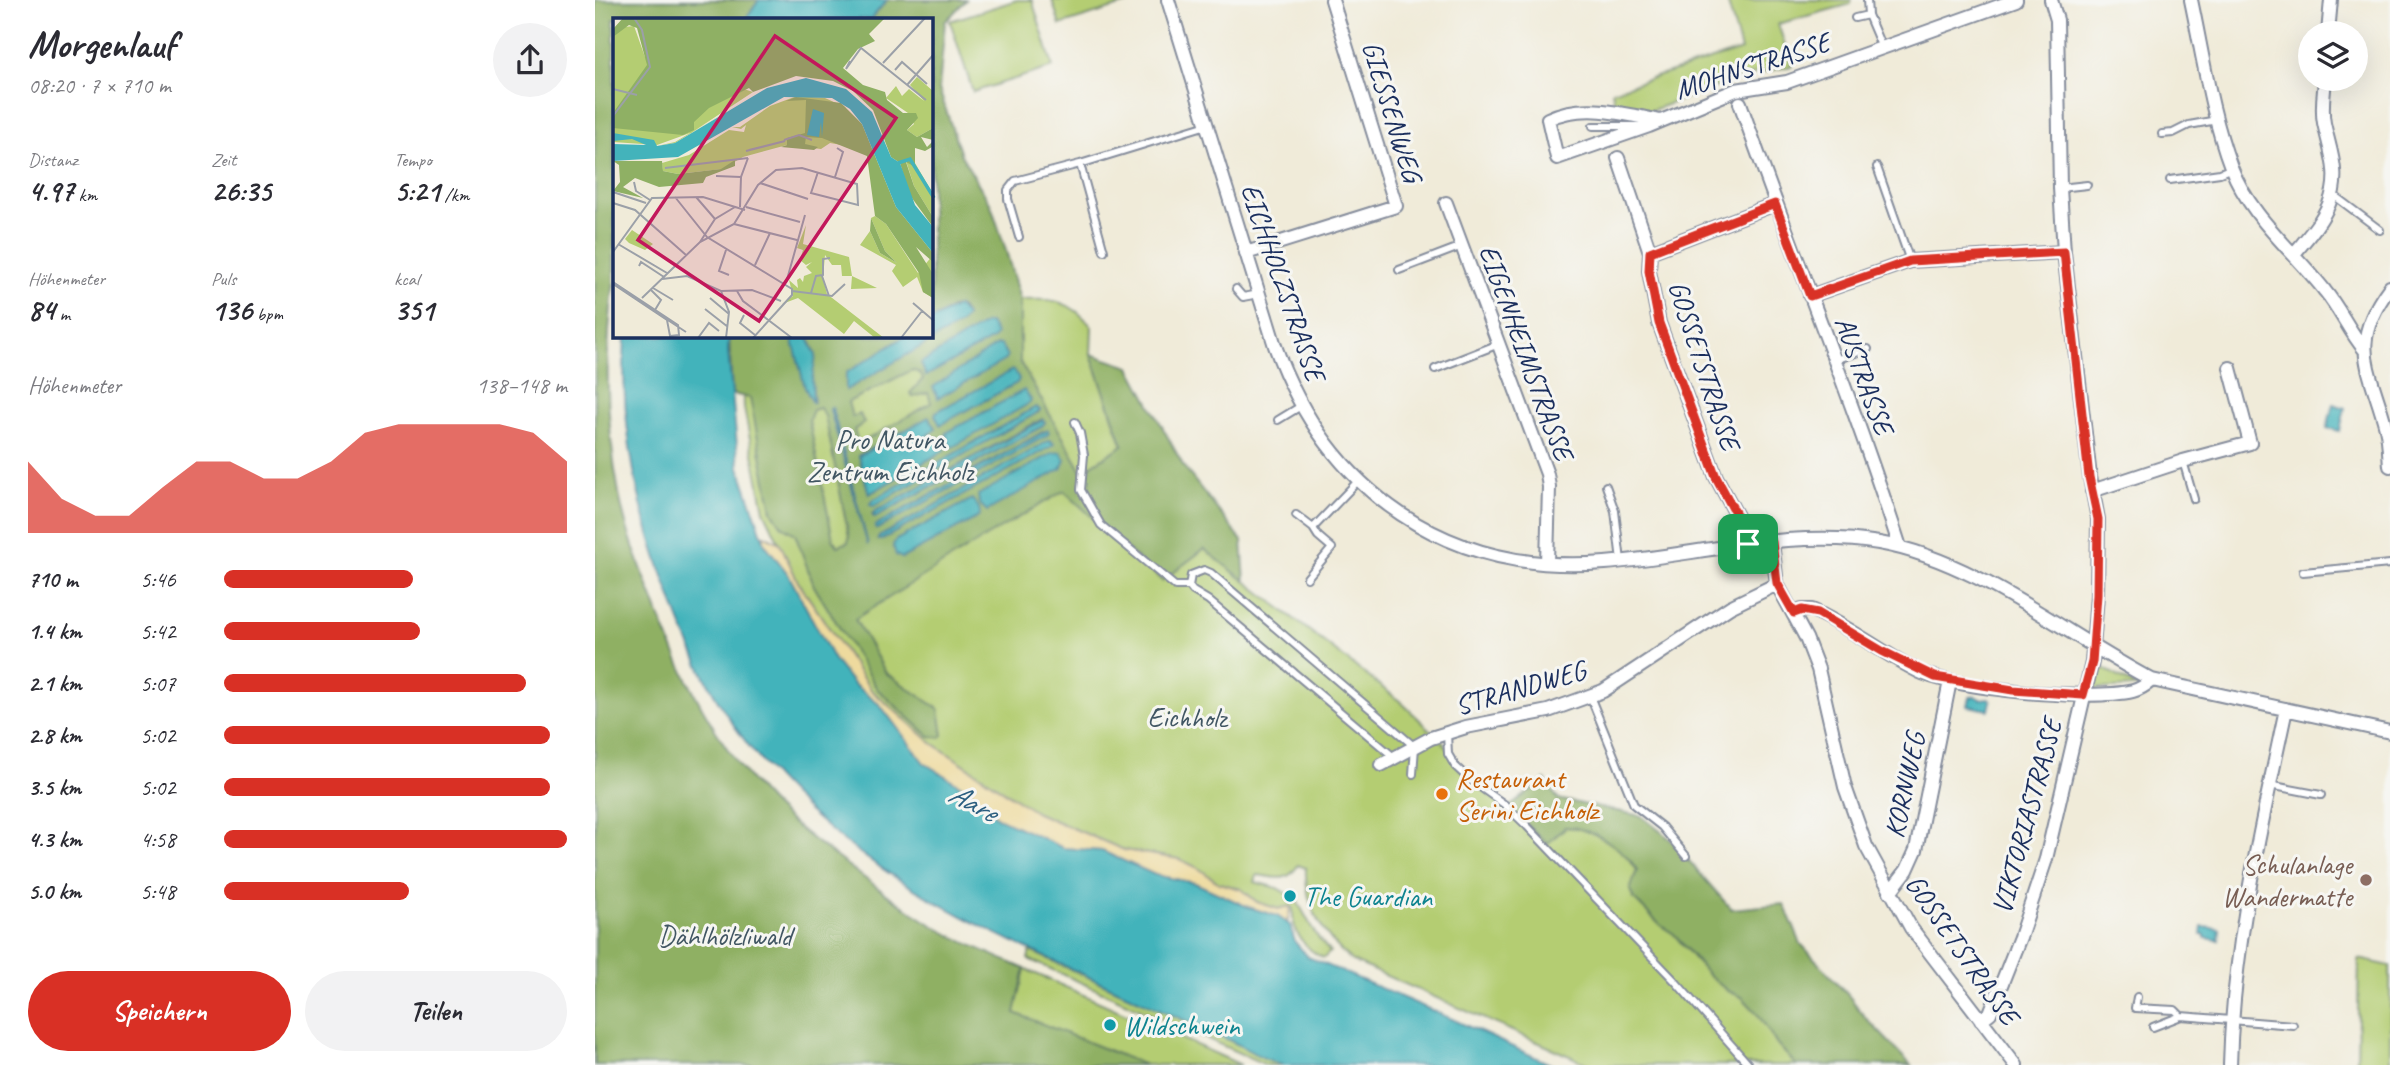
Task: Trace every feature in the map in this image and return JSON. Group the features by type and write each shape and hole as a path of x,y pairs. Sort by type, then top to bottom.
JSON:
{"street":[{"name":"EICHHOLZSTRASSE","path":"1168,0 1282,367 1301,406 1330,450 1357,481 1426,530 1501,556 1547,563 1621,561 1772,542 1851,540 1900,547 1951,566 2007,594 2152,680 2390,732"},
{"name":"GIESSENWEG","path":"1246,253 1397,206 1332,0"},
{"name":"MOHNSTRASSE","path":"1655,123 1608,110 1563,111 1548,119 1557,158 1655,123 1736,90 1787,82 2013,0"},
{"name":"VIKTORIASTRASSE","path":"1981,1020 1990,1013 2020,937 2046,859 2092,662 2097,595 2098,519 2092,491 2064,252 2057,20 2050,0"},
{"path":"2190,0 2217,120 2232,169 2257,214 2328,294 2351,334 2364,349"},
{"path":"2329,21 2331,0"},
{"path":"2294,254 2323,215 2332,194 2335,174 2324,122 2324,91"},
{"name":"AUSTRASSE","path":"1740,103 1775,204 1835,360 1900,547"},
{"name":"GOSSETSTRASSE","path":"1618,158 1650,252 1649,271 1659,323 1716,477 1744,529 1748,544"},
{"name":"EIGENHEIMSTRASSE","path":"1446,203 1549,481 1547,563"},
{"path":"1650,252 1775,204"},
{"path":"1810,296 1910,261 2064,252"},
{"path":"2390,287 2368,321 2364,349 2367,368 2387,431 2390,466"},
{"path":"2092,491 2183,461 2250,443 2230,368"},
{"name":"GOSSETSTRASSE","path":"1772,542 1777,583 1794,613 1818,668 1845,787 1866,846 1911,928 2016,1065"},
{"name":"STRANDWEG","path":"1381,765 1447,733 1548,711 1603,691 1730,607 1777,583"},
{"path":"1794,613 1812,610 1922,673 1950,681 2013,690 2083,695 2131,691 2152,680"},
{"name":"KORNWEG","path":"1890,892 1907,870 1916,849 1950,681"},
{"path":"2230,1065 2232,1020 2252,871 2286,709"}],"lane":[{"path":"1867,0 1868,15 1882,48"},
{"path":"1855,18 1868,15"},
{"path":"2162,134 2217,120"},
{"path":"1593,126 1655,123"},
{"path":"1019,237 1007,199 1008,190 1015,181 1207,125"},
{"path":"1080,164 1104,251"},
{"path":"1878,167 1910,261"},
{"path":"2170,180 2232,169"},
{"path":"2060,188 2088,185"},
{"path":"2332,194 2380,230"},
{"path":"1399,270 1462,246"},
{"path":"1236,289 1243,298 1259,294"},
{"path":"1434,369 1499,344"},
{"path":"1835,360 1868,349"},
{"path":"1278,420 1301,406"},
{"path":"1075,422 1084,455 1081,490 1101,525 1175,586 1189,586"},
{"path":"2183,461 2193,499"},
{"path":"1313,528 1357,481"},
{"path":"1606,486 1615,511 1621,561"},
{"path":"1296,515 1332,548 1307,578"},
{"path":"2303,572 2390,564"},
{"path":"1395,758 1208,600 1193,591 1189,586 1191,575 1204,570 1211,573 1415,747 1413,774"},
{"path":"1590,696 1634,805 1663,827 1686,856"},
{"path":"1447,733 1448,754 1459,770 1527,825 1675,981 1749,1065"},
{"path":"2269,785 2321,794"},
{"path":"2137,997 2135,1008 2175,1010 2181,1016"},
{"path":"2153,1027 2181,1016 2293,1025"}],"green space":[{"name":"Dählhölzliwald","path":"595,0 759,0 747,18 613,18 613,291 608,391 615,472 632,543 690,686 730,753 771,802 829,851 934,926 1025,969 1015,1013 1145,1065 595,1065"},
{"name":"Pro Natura Zentrum Eichholz","path":"887,0 966,0 945,22 939,89 961,155 991,205 1007,254 1020,300 1020,362 1082,471 1123,445 1091,354 1130,367 1184,467 1242,541 1245,581 1204,549 1162,581 1064,491 855,619 886,673 939,709 943,735 940,738 929,736 877,689 814,586 795,534 782,526 772,511 750,398 732,394 729,338 793,338 808,394 814,403 814,349 808,338 903,338 846,373 846,389 966,316 961,307 953,307 933,320 933,18 872,18","holes":["912,370 920,373 923,379 910,393 913,397 928,393 931,403 859,444 854,430 864,423 860,414 852,417 848,402","1037,407 1039,412 873,506 870,504","820,408 825,416 849,537 848,542 838,546 833,539 809,420 813,410","832,408 868,545 830,409","929,417 936,428 924,438 928,442 939,437 945,450 869,494 859,455","1042,419 1045,422 1041,427 874,517 874,512","1044,431 1048,434 876,529 876,525","1052,440 878,539 879,537"]},
{"path":"1017,0 1032,0 1053,67 973,92 950,21"},
{"path":"1052,0 1139,0 1060,25"},
{"path":"1727,0 1851,0 1851,4 1778,24 1792,66 1742,77 1650,111 1633,112 1615,105 1612,91 1741,50"},
{"name":"Eichholz","path":"933,220 1020,300 1051,301 1068,306 1092,327 1091,354 1168,576 1204,549 1401,702 1442,741 1460,768 1547,844 1566,827 1576,828 1606,840 1624,854 1637,870 1630,890 1634,899 1660,925 1674,934 1708,975 1728,991 1742,997 1796,1065 1590,1065 1352,961 1333,942 1312,908 1306,868 1298,865 1290,875 1281,878 1257,875 1255,882 1277,888 1296,899 1316,935 1330,952 1324,958 1311,950 1301,939 1294,925 1291,906 1278,909 1257,902 1241,889 1219,883 1179,859 1124,850 1037,813 932,743 871,690 798,582 764,511 744,408 741,338 933,338"},
{"path":"2099,666 2138,687 2093,689"},
{"path":"1545,780 1558,799 1641,816 1669,838 1731,909 1784,904 1801,944 1911,1065 1796,1065 1742,997 1728,991 1708,975 1674,934 1660,925 1634,899 1630,890 1637,870 1624,854 1606,840 1575,828 1565,827 1547,844 1509,807"},
{"path":"1030,951 1284,1065 1266,1065 1028,959"},
{"path":"2359,959 2390,966 2390,1065 2357,1065"},
{"path":"1025,969 1241,1065 1096,1065 1014,1013"}],"sand":[{"path":"762,534 780,543 798,582 871,690 932,743 1037,813 1124,850 1179,859 1219,883 1241,889 1257,902 1278,909 1291,906 1287,923 1277,916 1248,907 1195,883 1155,875 1102,851 1063,848 998,818 968,790 924,763 880,705 853,684 834,660 788,574 765,544"}],"water":[{"path":"759,0 887,0 872,18 747,18"},
{"path":"958,306 966,316 960,324 846,390 846,373 903,338 933,338 933,320"},
{"path":"990,323 996,334 993,339 926,376 921,363"},
{"name":"Aare","path":"625,338 729,338 739,467 765,544 788,574 834,660 853,684 880,705 924,763 968,790 998,818 1063,848 1102,851 1155,875 1195,883 1248,907 1277,916 1290,925 1295,942 1308,957 1552,1065 1277,1063 1045,957 939,904 842,839 798,801 758,757 722,707 690,644 645,520 627,429"},
{"path":"792,338 808,338 816,355 812,380 813,403 805,388"},
{"path":"997,345 1001,345 1007,356 1005,360 938,398 933,387"},
{"path":"1012,370 1019,379 1017,383 940,425 936,412"},
{"path":"1024,390 1031,400 1030,403 953,447 950,446 946,433"},
{"path":"2333,404 2345,408 2340,431 2327,428"},
{"path":"1036,407 1040,410 1035,414 873,506 870,504 873,500"},
{"path":"832,408 868,545 830,409"},
{"path":"929,417 936,428 924,438 928,442 940,438 945,450 869,494 859,456"},
{"path":"1043,420 1045,422 1041,427 873,516 874,512"},
{"path":"1048,430 1046,436 875,528 876,525"},
{"path":"1050,440 1054,444 1049,448 878,540 879,537"},
{"path":"1061,452 1065,460 1061,469 987,511 979,503 978,495 1053,453"},
{"path":"972,499 979,508 980,514 977,518 902,558 896,555 893,545 896,540"},
{"path":"1970,697 1980,699 1989,698 1989,710 1968,706"},
{"path":"2202,927 2220,929 2219,940 2201,935"}],"place":[{"name":"Restaurant Serini Eichholz","path":"1442,794"},
{"name":"Schulanlage Wandermatte","path":"2366,880"},
{"name":"The Guardian","path":"1290,896"},
{"name":"Wildschwein","path":"1110,1025"}],"route":[{"path":"1775,204 1810,296 1901,262 2064,252 2089,477 2098,519 2097,595 2092,662 2083,695 2013,690 1950,681 1922,673 1812,610 1794,613 1777,583 1772,542 1748,544 1744,529 1716,477 1659,323 1652,295 1650,252 1775,204"}]}
